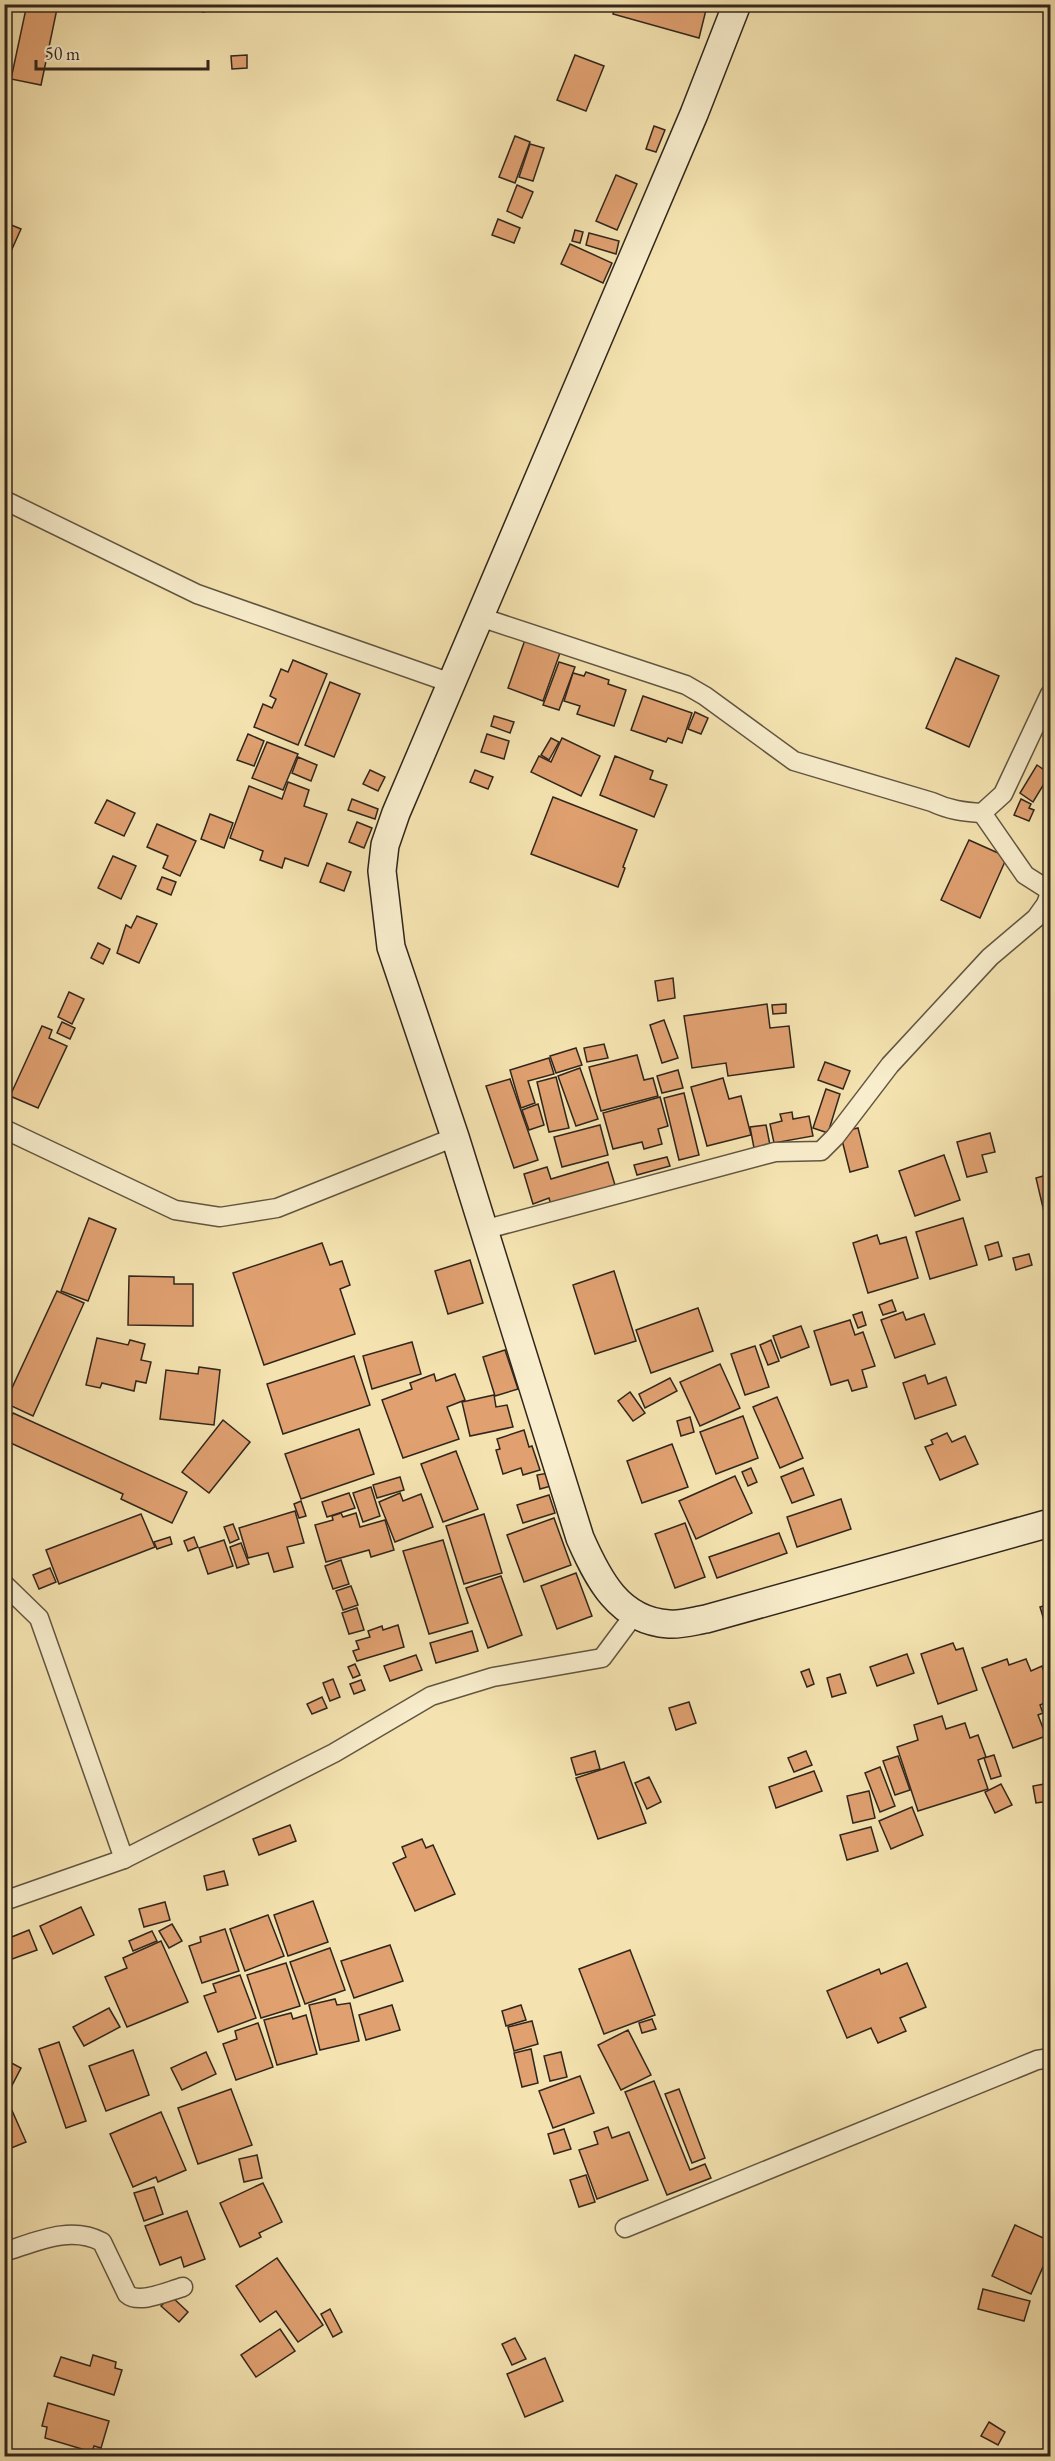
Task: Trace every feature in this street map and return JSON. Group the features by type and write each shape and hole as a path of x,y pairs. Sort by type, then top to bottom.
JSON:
{"street":[{"path":"737,4 694,114 396,813 385,845 382,871 391,947 455,1137 580,1538 594,1570 613,1598 634,1615 670,1624 706,1619 1050,1523"},
{"path":"4,500 197,594 451,683"},
{"path":"480,617 686,685 705,696 794,761 932,802 946,809 982,813 1003,794 1050,694"},
{"path":"483,1230 775,1152 821,1151 835,1137 890,1065 990,957 1036,918 1046,904 1049,896 1047,889 1025,875 982,813"},
{"path":"4,1129 175,1210 220,1217 277,1208 455,1137"},
{"path":"4,1584 39,1618 124,1859"},
{"path":"4,1901 124,1859 334,1753 431,1696 493,1677 602,1658 634,1615"},
{"path":"625,2228 1026,2065 1050,2058"},
{"path":"4,2252 51,2237 78,2233 102,2242 130,2298 141,2298 183,2287"}],"building":[{"path":"27,4 58,4 41,85 11,79"},
{"path":"173,4 206,4 204,12"},
{"path":"616,4 702,4 707,6 699,38 613,14"},
{"path":"247,55 247,68 232,69 231,56"},
{"path":"575,55 604,66 586,111 557,100"},
{"path":"654,126 665,130 656,152 646,149"},
{"path":"515,136 530,142 515,183 499,177"},
{"path":"530,144 544,148 533,181 519,177"},
{"path":"616,175 637,184 617,230 596,221"},
{"path":"517,185 533,192 522,218 507,211"},
{"path":"498,219 520,228 514,243 492,235"},
{"path":"4,222 21,229 8,258 4,256"},
{"path":"575,230 583,232 580,243 572,241"},
{"path":"589,233 619,241 616,254 586,245"},
{"path":"570,244 612,263 603,283 561,264"},
{"path":"526,637 561,650 543,701 508,688"},
{"path":"956,658 999,676 969,747 926,728"},
{"path":"293,660 327,674 298,745 254,727 263,704 272,708 276,699 270,696 281,669 288,672"},
{"path":"559,662 575,667 559,710 543,705"},
{"path":"586,672 609,680 608,684 626,690 614,726 577,714 580,706 564,701 573,673 584,676"},
{"path":"330,682 360,694 334,757 305,745"},
{"path":"643,696 692,713 682,743 668,738 666,742 631,730"},
{"path":"695,712 708,718 701,734 688,729"},
{"path":"494,716 514,722 510,733 491,726"},
{"path":"248,734 264,741 254,766 237,760"},
{"path":"487,734 509,741 504,759 481,752"},
{"path":"551,738 559,742 549,760 541,755"},
{"path":"562,738 600,756 581,796 531,772 539,756 551,762"},
{"path":"267,742 298,754 283,790 252,778"},
{"path":"615,756 653,771 650,779 667,785 654,817 600,795"},
{"path":"298,757 317,765 311,781 292,773"},
{"path":"1037,765 1050,774 1033,802 1020,793"},
{"path":"370,770 385,777 378,791 363,784"},
{"path":"475,770 493,777 488,789 470,782"},
{"path":"288,782 309,790 304,806 327,814 308,866 285,858 282,868 260,860 263,851 230,838 249,786 282,799"},
{"path":"553,797 637,830 618,887 531,854"},
{"path":"352,799 378,809 375,819 348,810"},
{"path":"1021,799 1031,804 1029,808 1034,810 1029,821 1014,815"},
{"path":"107,800 135,813 124,836 95,823"},
{"path":"210,814 233,823 224,848 201,839"},
{"path":"357,822 372,828 364,848 349,842"},
{"path":"157,824 196,841 180,876 163,868 168,856 147,847"},
{"path":"969,840 1007,857 980,918 941,900"},
{"path":"113,856 136,866 121,899 98,888"},
{"path":"327,863 351,872 344,891 320,882"},
{"path":"162,877 176,882 171,895 157,889"},
{"path":"137,916 157,924 139,963 117,953 126,925 131,928"},
{"path":"98,943 110,949 103,964 91,958"},
{"path":"673,978 675,998 658,1001 655,981"},
{"path":"69,992 84,999 72,1024 58,1017"},
{"path":"767,1004 770,1028 789,1026 794,1067 728,1076 726,1063 692,1068 684,1016"},
{"path":"786,1004 786,1013 773,1014 772,1005"},
{"path":"664,1020 678,1058 662,1063 650,1025"},
{"path":"62,1022 75,1028 70,1039 57,1033"},
{"path":"42,1026 52,1030 49,1038 67,1046 38,1108 10,1096"},
{"path":"604,1044 608,1058 587,1062 584,1048"},
{"path":"576,1048 582,1065 556,1073 550,1056"},
{"path":"637,1055 644,1080 653,1078 658,1096 601,1111 589,1067"},
{"path":"549,1058 554,1074 528,1081 535,1103 521,1108 510,1070"},
{"path":"825,1062 850,1071 843,1089 818,1080"},
{"path":"580,1068 598,1119 576,1126 558,1076"},
{"path":"678,1070 683,1088 662,1093 657,1076"},
{"path":"556,1077 569,1128 549,1132 537,1082"},
{"path":"723,1078 729,1099 741,1096 751,1135 707,1146 691,1087"},
{"path":"510,1079 538,1160 514,1168 486,1086"},
{"path":"826,1089 840,1094 828,1133 813,1128"},
{"path":"684,1093 699,1155 679,1160 664,1098"},
{"path":"660,1097 668,1126 658,1129 662,1144 644,1149 642,1142 613,1149 603,1113"},
{"path":"538,1104 544,1125 529,1130 522,1110"},
{"path":"792,1112 793,1119 809,1116 813,1136 774,1143 770,1124 782,1121 780,1114"},
{"path":"600,1125 608,1155 562,1167 554,1137"},
{"path":"766,1125 770,1145 754,1148 750,1127"},
{"path":"858,1128 868,1167 850,1172 840,1132"},
{"path":"990,1133 995,1152 982,1155 987,1172 967,1177 957,1142"},
{"path":"944,1155 960,1200 915,1216 899,1171"},
{"path":"1050,1155 1050,1174 1046,1156"},
{"path":"667,1157 670,1166 637,1175 634,1165"},
{"path":"608,1162 615,1185 551,1205 549,1198 533,1204 524,1174 547,1167 551,1179"},
{"path":"1050,1174 1050,1211 1044,1212 1036,1178"},
{"path":"89,1218 116,1229 88,1301 61,1291"},
{"path":"963,1218 977,1265 930,1279 916,1232"},
{"path":"877,1235 880,1244 906,1237 918,1278 868,1293 853,1243"},
{"path":"998,1242 1002,1256 989,1260 985,1246"},
{"path":"322,1243 330,1265 342,1261 350,1285 340,1289 355,1334 264,1365 233,1273"},
{"path":"1029,1254 1032,1265 1016,1270 1013,1258"},
{"path":"470,1260 483,1303 448,1314 435,1271"},
{"path":"614,1271 636,1341 595,1354 573,1285"},
{"path":"129,1276 174,1277 174,1284 193,1284 193,1326 128,1325"},
{"path":"57,1291 84,1303 33,1416 5,1403"},
{"path":"892,1300 896,1311 883,1315 879,1305"},
{"path":"698,1308 713,1351 651,1373 636,1330"},
{"path":"862,1312 866,1325 858,1328 853,1315"},
{"path":"903,1312 906,1320 924,1314 935,1344 895,1358 881,1320"},
{"path":"850,1320 855,1335 863,1332 875,1366 862,1370 867,1387 852,1391 848,1380 831,1385 814,1331"},
{"path":"801,1326 809,1347 781,1358 773,1336"},
{"path":"97,1338 128,1345 130,1340 145,1344 141,1360 151,1362 146,1383 136,1381 134,1391 102,1383 100,1388 86,1385"},
{"path":"771,1340 779,1361 768,1365 760,1345"},
{"path":"412,1342 421,1374 372,1389 363,1356"},
{"path":"755,1346 769,1387 745,1395 731,1354"},
{"path":"505,1350 518,1389 495,1396 483,1357"},
{"path":"354,1356 370,1405 283,1434 267,1384"},
{"path":"720,1364 740,1408 700,1426 680,1382"},
{"path":"199,1367 220,1370 214,1425 160,1419 166,1370 198,1374"},
{"path":"434,1374 436,1381 455,1374 465,1400 447,1407 459,1439 403,1458 382,1400 412,1389 410,1383"},
{"path":"925,1375 928,1384 946,1377 956,1405 915,1419 903,1383"},
{"path":"670,1378 677,1391 645,1408 639,1394"},
{"path":"630,1392 645,1413 633,1421 618,1401"},
{"path":"494,1395 496,1407 507,1405 513,1427 470,1436 462,1402"},
{"path":"777,1397 803,1458 780,1468 753,1407"},
{"path":"13,1413 187,1492 172,1523 121,1499 123,1494 4,1440 4,1432"},
{"path":"743,1416 758,1458 716,1474 700,1432"},
{"path":"690,1417 694,1432 681,1436 677,1421"},
{"path":"223,1420 250,1442 209,1493 182,1472"},
{"path":"359,1429 374,1474 301,1499 285,1454"},
{"path":"524,1430 540,1470 523,1475 521,1468 503,1474 496,1450 500,1449 497,1439"},
{"path":"947,1433 952,1442 965,1436 978,1464 940,1480 925,1447 933,1444 931,1440"},
{"path":"672,1444 688,1487 642,1503 627,1461"},
{"path":"456,1451 478,1509 443,1522 421,1464"},
{"path":"751,1468 757,1482 748,1486 742,1472"},
{"path":"803,1468 814,1495 792,1503 781,1477"},
{"path":"548,1473 551,1486 540,1489 537,1475"},
{"path":"735,1476 752,1513 696,1539 679,1501"},
{"path":"400,1477 404,1490 377,1498 373,1485"},
{"path":"371,1487 380,1516 363,1522 353,1493"},
{"path":"349,1493 355,1508 327,1517 322,1502"},
{"path":"400,1493 403,1501 421,1494 433,1527 395,1542 379,1502"},
{"path":"549,1495 555,1513 523,1523 517,1505"},
{"path":"841,1499 851,1529 797,1547 787,1517"},
{"path":"301,1501 306,1516 299,1518 294,1504"},
{"path":"295,1511 304,1543 287,1547 293,1567 274,1572 268,1553 248,1558 239,1528"},
{"path":"341,1513 343,1517 356,1513 360,1527 385,1520 394,1550 371,1557 369,1550 326,1562 315,1525 333,1520 332,1516"},
{"path":"141,1514 155,1547 59,1584 46,1550"},
{"path":"484,1514 502,1573 464,1584 446,1526"},
{"path":"554,1518 571,1565 524,1582 507,1535"},
{"path":"685,1523 705,1577 675,1588 655,1534"},
{"path":"233,1524 239,1539 230,1543 224,1527"},
{"path":"779,1533 787,1553 717,1578 709,1557"},
{"path":"170,1537 172,1544 157,1549 154,1542"},
{"path":"194,1537 198,1547 188,1551 184,1541"},
{"path":"224,1540 233,1566 208,1574 199,1548"},
{"path":"443,1540 468,1623 429,1634 403,1551"},
{"path":"241,1543 249,1564 237,1568 230,1547"},
{"path":"341,1560 349,1584 333,1589 325,1566"},
{"path":"50,1568 56,1582 39,1589 33,1575"},
{"path":"576,1573 592,1616 557,1629 541,1586"},
{"path":"501,1576 522,1635 488,1648 466,1588"},
{"path":"351,1586 358,1605 343,1610 336,1591"},
{"path":"1050,1604 1050,1618 1044,1620 1040,1607"},
{"path":"357,1608 364,1630 349,1634 342,1613"},
{"path":"398,1625 404,1647 357,1661 353,1651 359,1649 356,1641 370,1637 368,1631 382,1626 383,1630"},
{"path":"472,1631 478,1651 436,1663 430,1643"},
{"path":"953,1643 956,1650 963,1648 977,1690 938,1704 921,1654"},
{"path":"907,1654 914,1673 877,1686 870,1667"},
{"path":"416,1655 422,1670 390,1681 384,1666"},
{"path":"1007,1659 1009,1665 1026,1659 1031,1671 1042,1666 1050,1689 1050,1701 1040,1705 1043,1713 1038,1715 1046,1736 1013,1748 982,1668"},
{"path":"355,1664 360,1675 353,1678 348,1667"},
{"path":"809,1669 814,1684 807,1687 801,1672"},
{"path":"840,1674 846,1693 832,1697 827,1678"},
{"path":"333,1679 340,1697 330,1701 323,1683"},
{"path":"361,1680 365,1690 354,1694 350,1684"},
{"path":"322,1697 327,1708 312,1714 307,1704"},
{"path":"689,1702 696,1723 676,1730 669,1708"},
{"path":"942,1716 946,1729 965,1723 970,1738 978,1735 986,1757 978,1760 988,1789 918,1811 897,1747 918,1740 914,1725"},
{"path":"595,1751 600,1769 576,1775 571,1758"},
{"path":"806,1751 812,1765 794,1772 788,1758"},
{"path":"994,1755 1001,1776 991,1779 984,1758"},
{"path":"898,1756 910,1790 895,1795 883,1761"},
{"path":"624,1762 646,1823 598,1839 576,1778"},
{"path":"880,1767 895,1806 880,1812 865,1773"},
{"path":"814,1771 822,1791 776,1808 769,1787"},
{"path":"649,1777 661,1802 647,1809 635,1783"},
{"path":"1050,1783 1050,1801 1036,1803 1033,1786"},
{"path":"1001,1784 1012,1805 995,1813 985,1792"},
{"path":"869,1791 875,1818 853,1823 847,1796"},
{"path":"912,1807 923,1835 891,1849 879,1821"},
{"path":"290,1825 296,1841 259,1855 253,1839"},
{"path":"871,1827 878,1851 847,1860 840,1835"},
{"path":"422,1839 426,1848 433,1845 455,1894 415,1911 393,1863 406,1857 402,1847"},
{"path":"224,1871 228,1885 207,1890 204,1876"},
{"path":"313,1901 328,1942 288,1956 274,1915"},
{"path":"165,1902 170,1920 144,1927 139,1909"},
{"path":"81,1907 94,1935 53,1954 40,1926"},
{"path":"268,1915 284,1956 245,1971 230,1929"},
{"path":"172,1924 182,1941 169,1948 159,1931"},
{"path":"225,1929 239,1971 202,1983 189,1946 201,1942 200,1937"},
{"path":"29,1930 37,1950 4,1962 4,1940"},
{"path":"152,1931 157,1941 133,1951 129,1941"},
{"path":"161,1941 188,2002 127,2027 105,1977 127,1968 123,1958"},
{"path":"390,1945 403,1981 354,1998 341,1961"},
{"path":"330,1948 345,1990 305,2004 290,1962"},
{"path":"630,1950 655,2015 604,2034 579,1969"},
{"path":"286,1963 300,2006 261,2018 247,1975"},
{"path":"907,1963 926,2007 900,2018 906,2031 878,2043 871,2028 847,2038 827,1991 879,1969 881,1974"},
{"path":"240,1975 256,2018 218,2032 204,1996 216,1992 213,1984"},
{"path":"335,1999 337,2005 350,2003 359,2041 320,2050 309,2005"},
{"path":"392,2005 400,2030 366,2040 359,2015"},
{"path":"521,2005 526,2020 506,2026 502,2011"},
{"path":"109,2008 120,2027 84,2046 73,2027"},
{"path":"291,2013 293,2019 306,2015 317,2054 277,2065 264,2020"},
{"path":"652,2019 656,2029 642,2033 639,2023"},
{"path":"532,2021 538,2044 514,2051 508,2027"},
{"path":"258,2023 273,2067 236,2080 223,2044 237,2039 235,2031"},
{"path":"628,2030 651,2075 621,2090 598,2045"},
{"path":"59,2042 86,2121 66,2128 39,2049"},
{"path":"531,2049 538,2083 522,2087 514,2053"},
{"path":"133,2050 149,2095 106,2111 89,2066"},
{"path":"206,2052 216,2074 182,2090 171,2068"},
{"path":"561,2052 567,2077 550,2081 544,2056"},
{"path":"4,2059 21,2068 6,2097 26,2142 4,2151"},
{"path":"580,2076 594,2113 553,2128 539,2091"},
{"path":"654,2081 690,2170 705,2164 711,2178 667,2195 625,2092"},
{"path":"231,2089 252,2145 198,2164 178,2108"},
{"path":"679,2089 705,2158 692,2163 665,2094"},
{"path":"161,2112 186,2170 158,2182 156,2177 133,2187 110,2134"},
{"path":"608,2127 612,2138 629,2132 648,2180 597,2199 579,2150 598,2144 594,2132"},
{"path":"564,2129 571,2149 554,2154 548,2134"},
{"path":"257,2155 262,2178 244,2182 239,2159"},
{"path":"586,2175 595,2202 579,2207 570,2180"},
{"path":"263,2183 282,2222 259,2233 261,2237 240,2247 220,2203"},
{"path":"154,2187 163,2214 144,2221 134,2193"},
{"path":"187,2211 205,2259 184,2267 181,2257 160,2265 145,2226"},
{"path":"1015,2225 1050,2241 1050,2251 1031,2294 992,2276"},
{"path":"277,2258 323,2325 298,2342 276,2311 260,2322 236,2286"},
{"path":"983,2289 1030,2301 1024,2321 978,2309"},
{"path":"171,2296 188,2312 179,2322 161,2306"},
{"path":"330,2309 342,2332 333,2337 321,2314"},
{"path":"280,2329 295,2351 256,2377 241,2355"},
{"path":"515,2338 526,2359 512,2365 502,2344"},
{"path":"93,2355 116,2362 115,2368 122,2370 114,2395 54,2376 61,2357 90,2366"},
{"path":"545,2358 563,2401 525,2417 507,2374"},
{"path":"48,2403 109,2421 101,2448 94,2446 92,2452 45,2438 47,2427 42,2426"},
{"path":"989,2422 1005,2432 998,2445 981,2436"}]}
